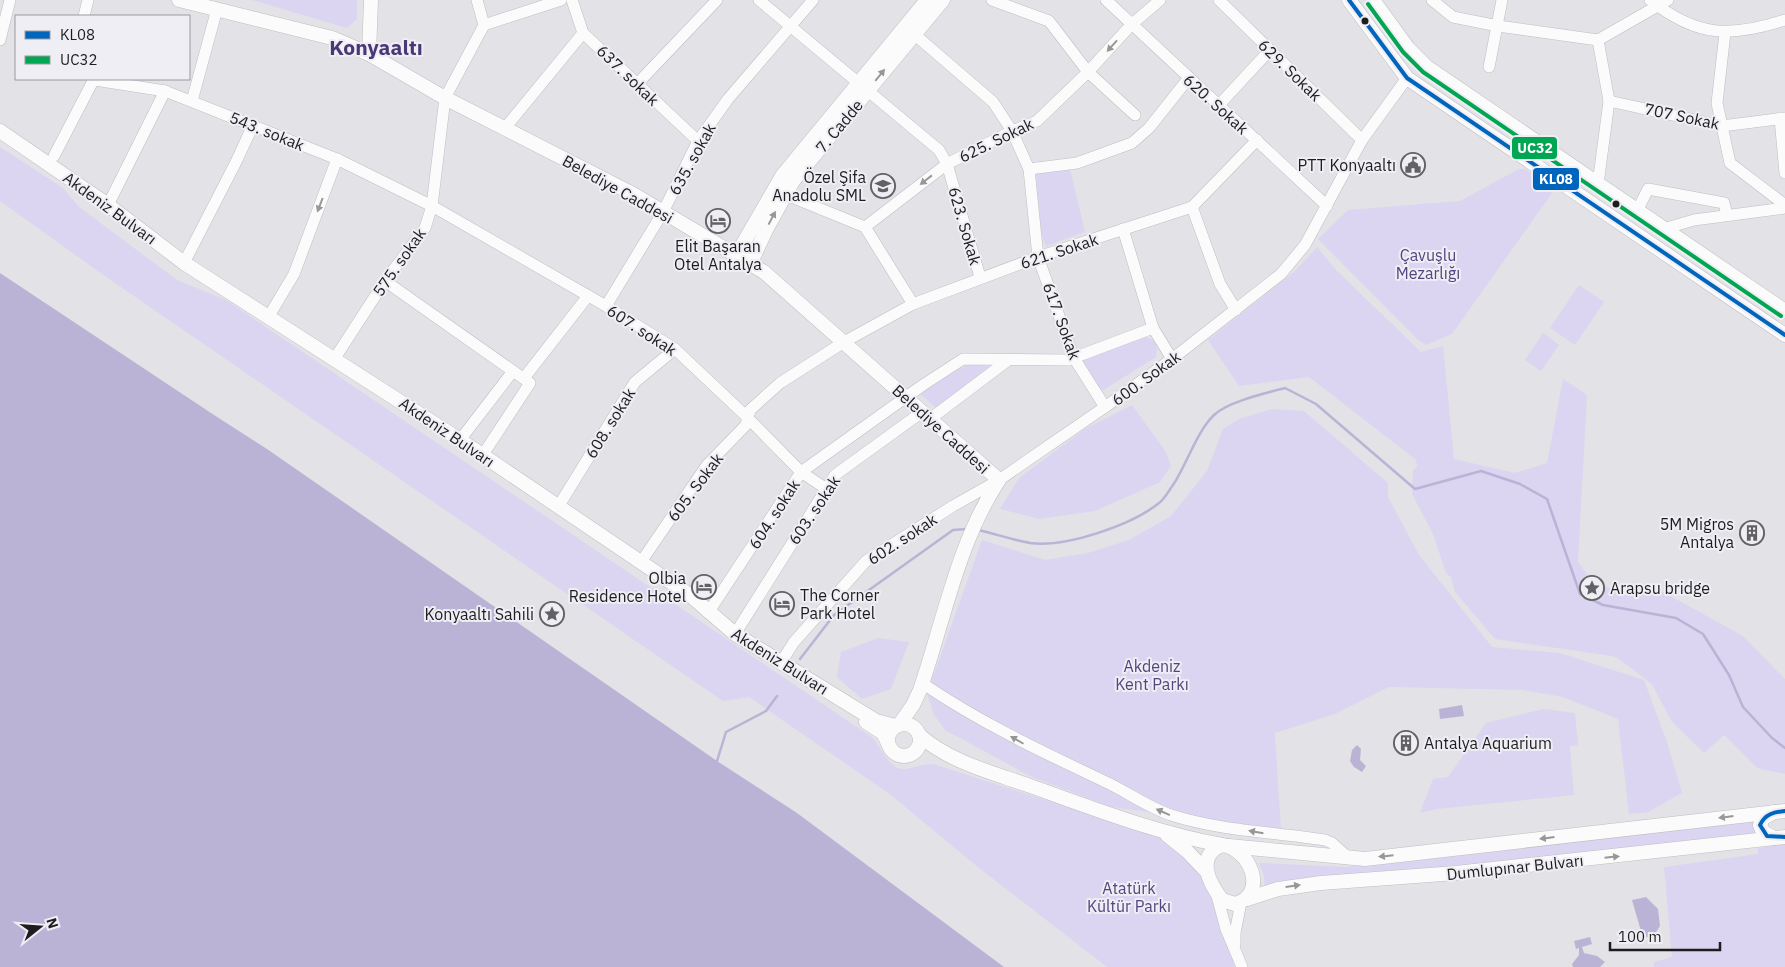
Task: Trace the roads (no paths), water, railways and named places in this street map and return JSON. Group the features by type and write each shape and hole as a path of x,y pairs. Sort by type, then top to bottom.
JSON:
{"main road":[{"name":"Belediye Caddesi","path":"179,0 210,5 332,38 369,54 445,98 633,194 751,262 999,480"},
{"path":"369,54 371,0"},
{"name":"7. Cadde","path":"751,262 784,194 927,0"},
{"name":"7. Cadde","path":"737,254 782,176 914,34 943,0"},
{"path":"1349,0 1407,78 1785,335"},
{"path":"1373,0 1408,48 1427,67 1785,311"},
{"name":"Akdeniz Bulvarı","path":"0,131 108,205 184,263 335,358 460,440 691,596 708,613 735,634 876,721 898,725"},
{"name":"600. Sokak","path":"921,687 968,541 981,509 999,480"},
{"path":"778,660 877,729 895,753 903,756 924,753 950,757 1162,832 1187,850 1207,872"},
{"path":"888,743 889,735 913,705 921,687"},
{"path":"911,754 920,744 917,706 921,687"},
{"path":"898,725 910,725 950,757"},
{"path":"1779,838 1763,832 1760,825 1763,818 1780,811"},
{"name":"Dumlupınar Bulvarı","path":"1162,832 1225,846 1365,859 1780,811"},
{"name":"Dumlupınar Bulvarı","path":"1244,901 1263,892 1321,882 1456,873 1779,838"},
{"path":"1225,846 1243,856 1252,871 1253,886 1244,901 1228,903 1216,892 1207,872 1206,864 1209,853 1225,846"}],"street":[{"path":"0,40 10,0"},
{"path":"84,15 88,0"},
{"path":"478,0 484,25"},
{"path":"445,98 484,25 526,5 562,0"},
{"name":"637. sokak","path":"572,0 583,33 698,141"},
{"path":"637,84 717,0"},
{"name":"623. Sokak","path":"759,0 862,88 939,150 947,164 980,277"},
{"name":"635. sokak","path":"606,306 663,212 698,141 728,99 813,0"},
{"path":"992,0 1049,21 1088,72 1135,115"},
{"name":"620. Sokak","path":"1106,0 1130,25 1327,206"},
{"name":"625. Sokak","path":"866,227 947,164 1012,131 1037,121 1088,72 1130,25 1160,0"},
{"name":"629. Sokak","path":"1219,0 1362,140"},
{"path":"1432,0 1453,17 1498,26 1598,40 1662,2 1682,20 1697,27 1724,33 1744,32 1785,20"},
{"path":"1489,67 1502,0"},
{"path":"192,101 210,5"},
{"path":"505,128 583,33"},
{"path":"1724,33 1717,103 1730,162 1785,207"},
{"name":"617. Sokak","path":"914,34 993,102 1012,131 1029,169 1038,257 1074,358 1104,407"},
{"path":"1598,40 1609,100 1598,184"},
{"path":"1219,106 1269,51"},
{"name":"600. Sokak","path":"999,480 1172,359 1281,274 1305,246 1362,140 1407,78"},
{"path":"1029,169 1078,163 1132,143 1149,128 1188,79"},
{"path":"54,156 94,80"},
{"name":"543. sokak","path":"101,80 165,91 192,101 337,159 432,206"},
{"path":"108,205 165,91"},
{"name":"575. sokak","path":"335,358 385,281 424,228 432,206 445,98"},
{"name":"707 Sokak","path":"1609,100 1722,126 1782,118"},
{"path":"1782,118 1785,173"},
{"path":"184,263 253,125"},
{"name":"621. Sokak","path":"844,342 912,304 980,277 1192,207 1257,140"},
{"path":"269,316 294,274 337,159"},
{"path":"1637,210 1648,189 1724,203 1727,215"},
{"path":"784,194 866,227 912,304"},
{"name":"607. sokak","path":"432,206 606,306 675,350 747,417 801,472 825,488"},
{"path":"1192,207 1220,284 1236,310"},
{"path":"1663,229 1694,220 1785,207"},
{"path":"1123,229 1153,328 1172,359"},
{"path":"385,281 527,380"},
{"path":"482,456 527,380 588,296"},
{"name":"604. sokak","path":"708,613 801,472 907,398 923,384 963,360 1068,360 1153,328"},
{"name":"605. Sokak","path":"641,562 707,466 746,425 750,410 780,383 844,342"},
{"name":"608. sokak","path":"558,507 635,382 675,350"},
{"name":"603. sokak","path":"735,634 825,488 835,475 1008,360"},
{"path":"460,440 513,371"},
{"name":"602. sokak","path":"778,660 866,561 953,506 999,480"},
{"path":"921,687 1022,744 1108,783 1164,813 1229,828 1325,840 1350,858"},
{"path":"1216,892 1225,924 1242,967"},
{"path":"1236,951 1234,933 1244,901"}],"waterway":[{"path":"978,530 1024,542 1044,544 1079,538 1116,527 1147,511 1165,497 1178,477 1202,430 1220,410 1237,402 1285,388 1316,404 1415,489 1481,471 1520,484 1547,499 1580,594 1603,605 1676,618 1703,634 1729,675 1743,707 1772,738 1785,748"},
{"path":"800,659 834,615 953,530 968,529"},
{"path":"717,761 726,732 766,711 777,696"}],"place":[{"name":"PTT Konyaaltı","path":"1413,165"},
{"name":"Özel Şifa Anadolu SML","path":"883,186"},
{"name":"Elit Başaran Otel Antalya","path":"718,221"},
{"name":"5M Migros Antalya","path":"1752,533"},
{"name":"Olbia Residence Hotel","path":"704,587"},
{"name":"Arapsu bridge","path":"1592,588"},
{"name":"The Corner Park Hotel","path":"782,604"},
{"name":"Konyaaltı Sahili","path":"552,614"},
{"name":"Antalya Aquarium","path":"1406,743"}],"district":[{"name":"Konyaaltı","path":"376,47"}],"park label":[{"name":"Çavuşlu Mezarlığı","path":"1428,264"},
{"name":"Akdeniz Kent Parkı","path":"1152,675"},
{"name":"Atatürk Kültür Parkı","path":"1129,897"}]}
